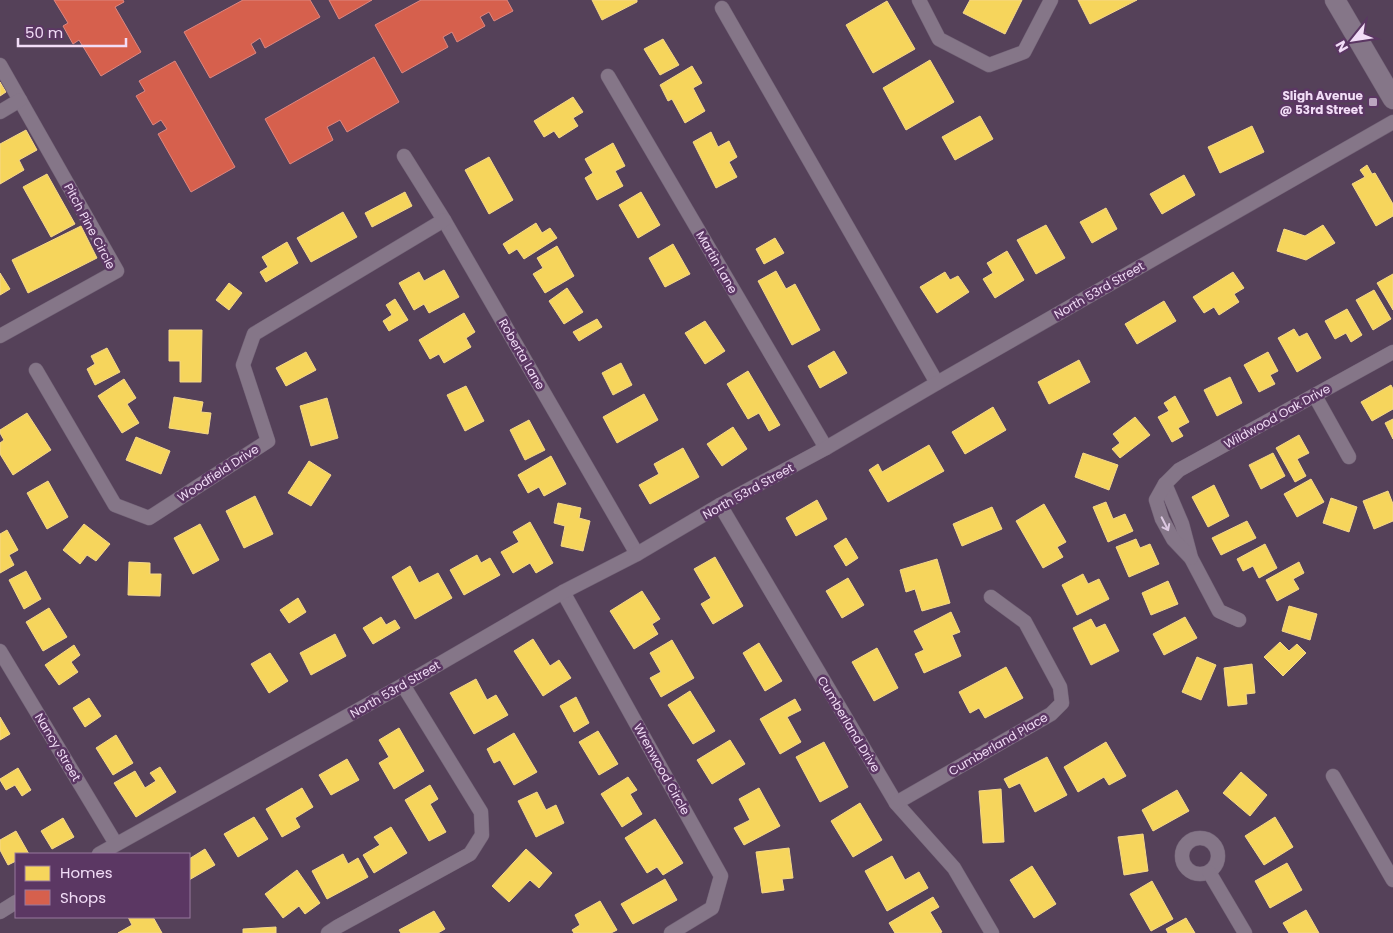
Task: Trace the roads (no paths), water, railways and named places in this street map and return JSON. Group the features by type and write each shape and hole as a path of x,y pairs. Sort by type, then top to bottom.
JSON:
{"street":[{"path":"919,0 939,40 989,65 1024,52 1051,0"},
{"path":"1335,0 1393,99"},
{"path":"722,8 937,383"},
{"name":"Pitch Pine Circle","path":"0,65 117,272 0,336"},
{"name":"Martin Lane","path":"608,76 826,448"},
{"path":"0,112 20,100"},
{"name":"North 53rd Street","path":"101,853 403,685 564,592 637,554 720,505 826,448 1393,122"},
{"name":"Roberta Lane","path":"404,156 444,220 637,554"},
{"name":"Woodfield Drive","path":"36,370 115,505 149,518 268,440 243,366 254,334 444,220"},
{"name":"Wildwood Oak Drive","path":"1239,620 1219,612 1191,558 1173,539 1162,519 1156,500 1164,484 1179,470 1393,352"},
{"path":"1315,396 1349,457"},
{"name":"Cumberland Drive","path":"720,505 896,803 954,868 992,933"},
{"name":"Wrenwood Circle","path":"564,592 721,876 712,908 671,933"},
{"name":"Cumberland Place","path":"896,803 1051,714 1062,703 1060,687 1025,622 991,597"},
{"name":"Nancy Street","path":"0,651 4,667 116,844"},
{"path":"328,933 470,854 482,835 481,812 403,685"},
{"path":"1333,776 1393,880"},
{"path":"1209,872 1245,933"},
{"path":"0,912 15,903"}],"place":[{"name":"Sligh Avenue @ 53rd Street","path":"1373,102"}]}
